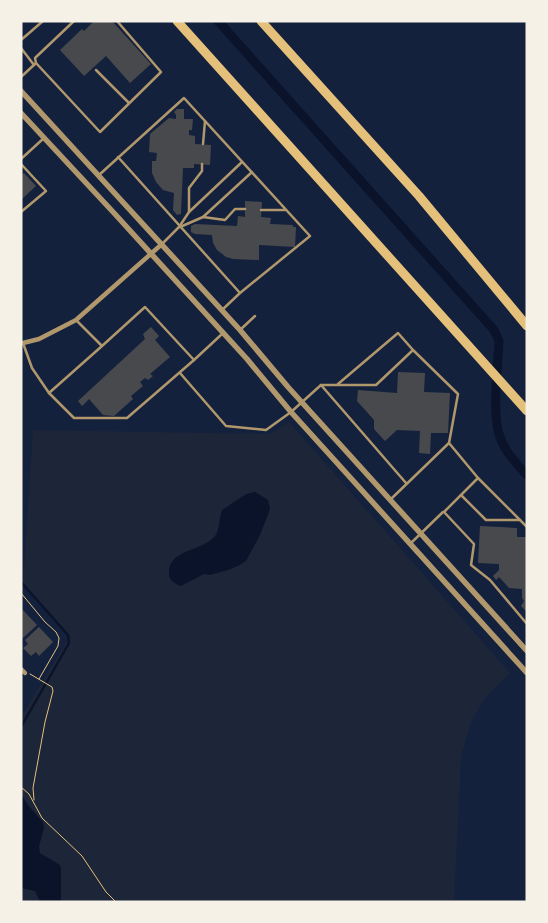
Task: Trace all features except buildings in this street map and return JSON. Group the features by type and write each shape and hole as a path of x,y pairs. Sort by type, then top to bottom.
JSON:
{"highway":[{"path":"177,21 527,411"},
{"path":"261,21 419,196 527,326"}],"street":[{"path":"21,91 222,310 302,402 527,651"},
{"path":"21,113 105,203 527,673"},
{"path":"22,343 39,339 76,320 162,244"}],"lane":[{"path":"21,40 43,21"},
{"path":"21,76 35,64 35,58 74,21"},
{"path":"21,48 100,132 162,72 117,21"},
{"path":"96,70 129,103"},
{"path":"99,174 184,98 310,236 222,310"},
{"path":"203,144 205,120"},
{"path":"21,159 44,138"},
{"path":"118,157 240,294"},
{"path":"162,244 179,227 189,212 242,162"},
{"path":"21,164 46,191 21,212"},
{"path":"189,212 189,188 202,171 202,164"},
{"path":"179,227 203,217 252,172"},
{"path":"203,217 225,220 235,209 245,209"},
{"path":"261,210 286,210"},
{"path":"49,393 145,307 194,360"},
{"path":"240,330 255,316"},
{"path":"76,320 102,346"},
{"path":"337,385 398,333 458,394 450,443 390,499"},
{"path":"22,343 32,368 49,393 74,418 128,418 223,334"},
{"path":"180,373 226,426 266,430 291,412 321,385 376,385 413,350"},
{"path":"321,385 406,483"},
{"path":"450,443 478,478 527,526"},
{"path":"410,544 478,478"},
{"path":"461,495 486,520 520,520"},
{"path":"444,512 474,544 471,565 490,580 527,624"}],"path":[{"path":"21,593 45,622 56,632 59,638 58,646 39,679"},
{"path":"23,671 42,680 53,691 45,722 33,788 34,801"},
{"path":"21,787 30,794 42,818 82,856 106,892 116,902"}],"shaded area":[{"path":"289,422 510,673 485,698 471,722 461,756 454,902 21,902 21,717 70,636 23,583 33,430 270,434"},
{"path":"255,492 268,500 270,509 260,535 246,561 228,570 210,575 204,574 181,586 172,581 169,573 170,565 174,559 210,541 217,533 222,510 246,494"},
{"path":"21,794 43,822 44,828 39,846 40,853 60,865 61,902 40,902 35,891 21,888"}],"waterway":[{"path":"218,21 494,330 499,341 496,401 499,434 507,451 527,475"},
{"path":"21,582 68,635 69,643 21,727"}]}
